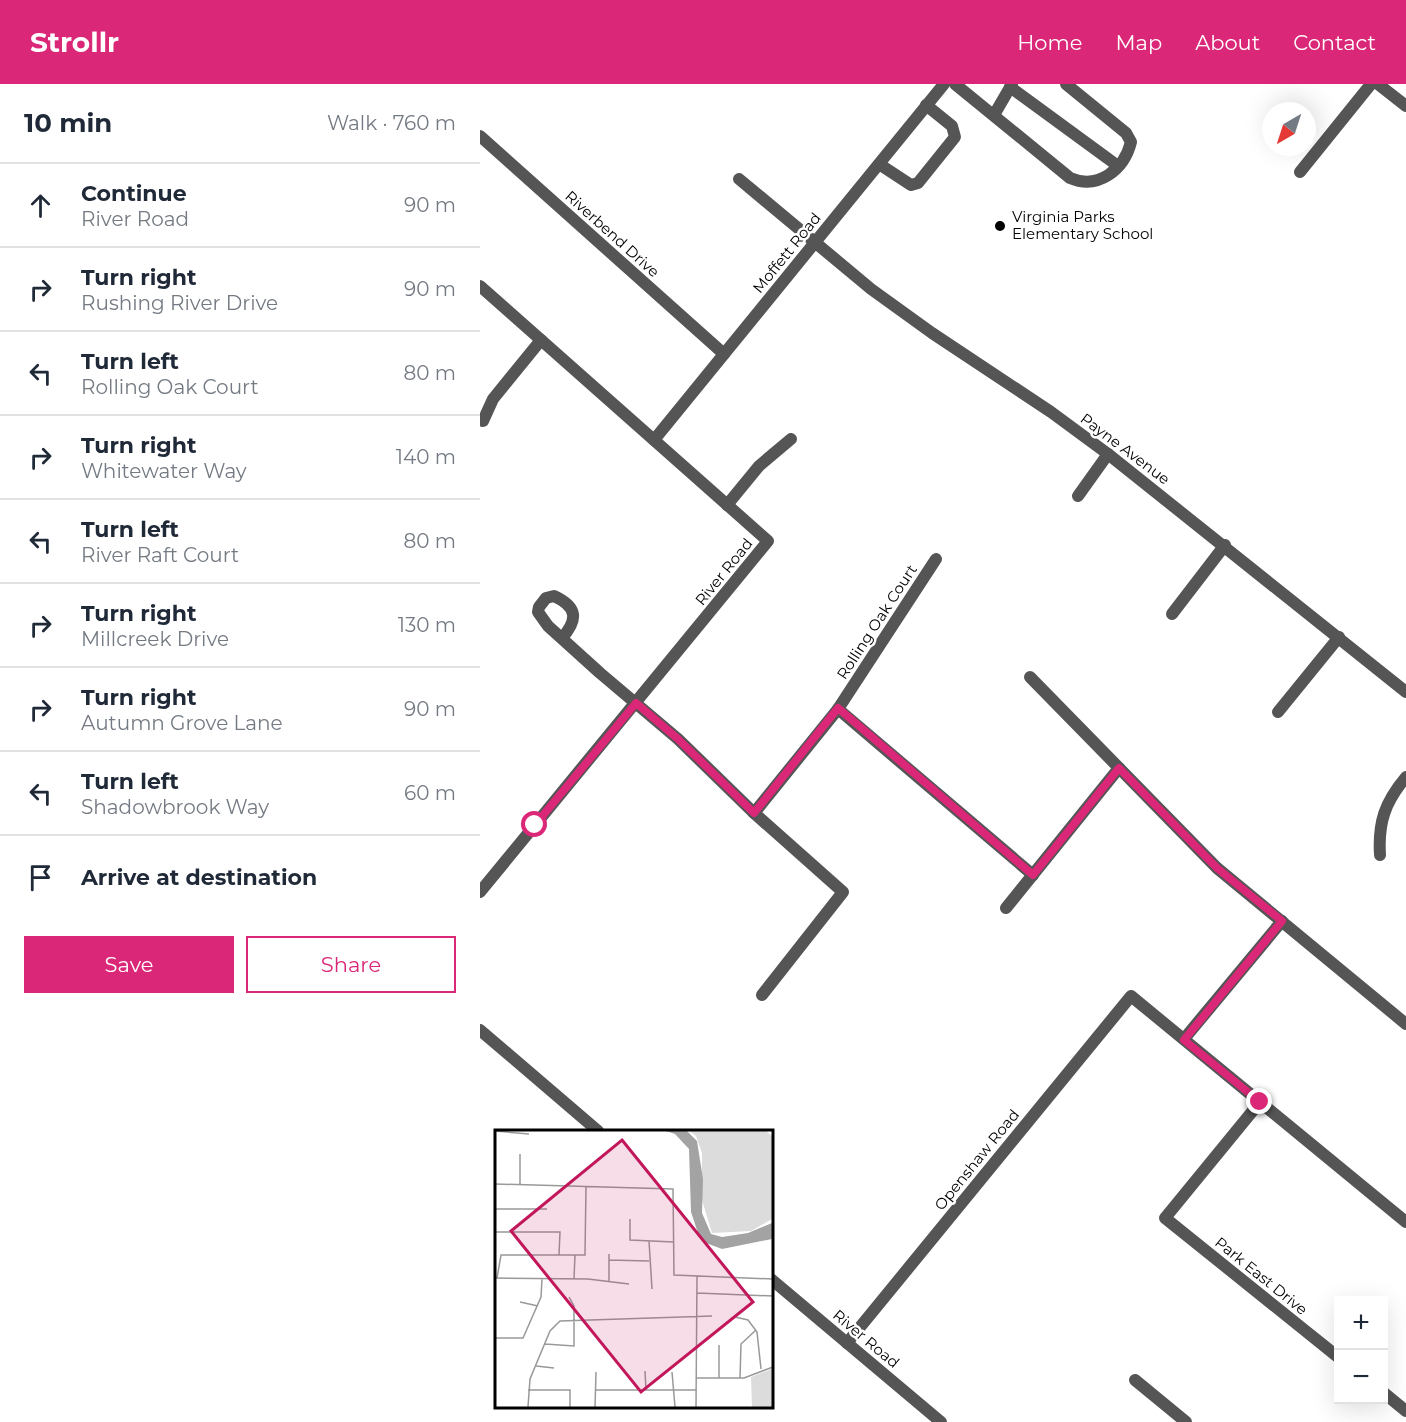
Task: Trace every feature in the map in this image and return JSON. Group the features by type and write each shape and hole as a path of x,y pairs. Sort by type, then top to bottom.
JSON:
{"street":[{"name":"Moffett Road","path":"654,440 944,84"},
{"path":"955,84 1070,178 1082,183 1096,181 1118,166 1128,154 1131,142 1126,133 1066,84"},
{"path":"1300,172 1371,84"},
{"path":"1378,84 1406,106"},
{"path":"994,115 1011,85 1118,166"},
{"path":"879,164 911,185 918,183 950,145 955,137 952,126 926,105"},
{"name":"Riverbend Drive","path":"480,136 724,354"},
{"name":"Payne Avenue","path":"739,179 814,244 872,289 1108,454 1225,545 1406,692"},
{"name":"River Road","path":"480,286 768,542 480,892"},
{"path":"483,421 494,399 541,340"},
{"path":"727,505 759,466 791,439"},
{"path":"1078,496 1108,454"},
{"path":"1172,614 1225,545"},
{"name":"Rolling Oak Court","path":"754,813 838,708 936,559"},
{"path":"1278,712 1339,637"},
{"path":"562,638 600,674 678,739 754,813 843,892 762,995"},
{"path":"1030,677 1217,868 1406,1024"},
{"path":"838,708 1033,875"},
{"path":"1006,908 1119,768"},
{"path":"1380,855 1379,839 1386,806 1393,792 1406,777"},
{"path":"1282,921 1184,1040 1406,1222"},
{"name":"Openshaw Road","path":"846,1343 1131,996 1184,1040"},
{"path":"480,1030 597,1130"},
{"name":"Park East Drive","path":"1260,1102 1165,1218 1334,1354"},
{"name":"River Road","path":"772,1280 941,1422"},
{"path":"1136,1380 1186,1422"},
{"path":"1388,1397 1406,1411"}],"place":[{"name":"Virginia Parks Elementary School","path":"1000,226"}],"route":[{"path":"535,825 636,703 678,739 754,813 838,708 1033,875 1119,768 1217,868 1282,921 1184,1040 1260,1102"}]}
